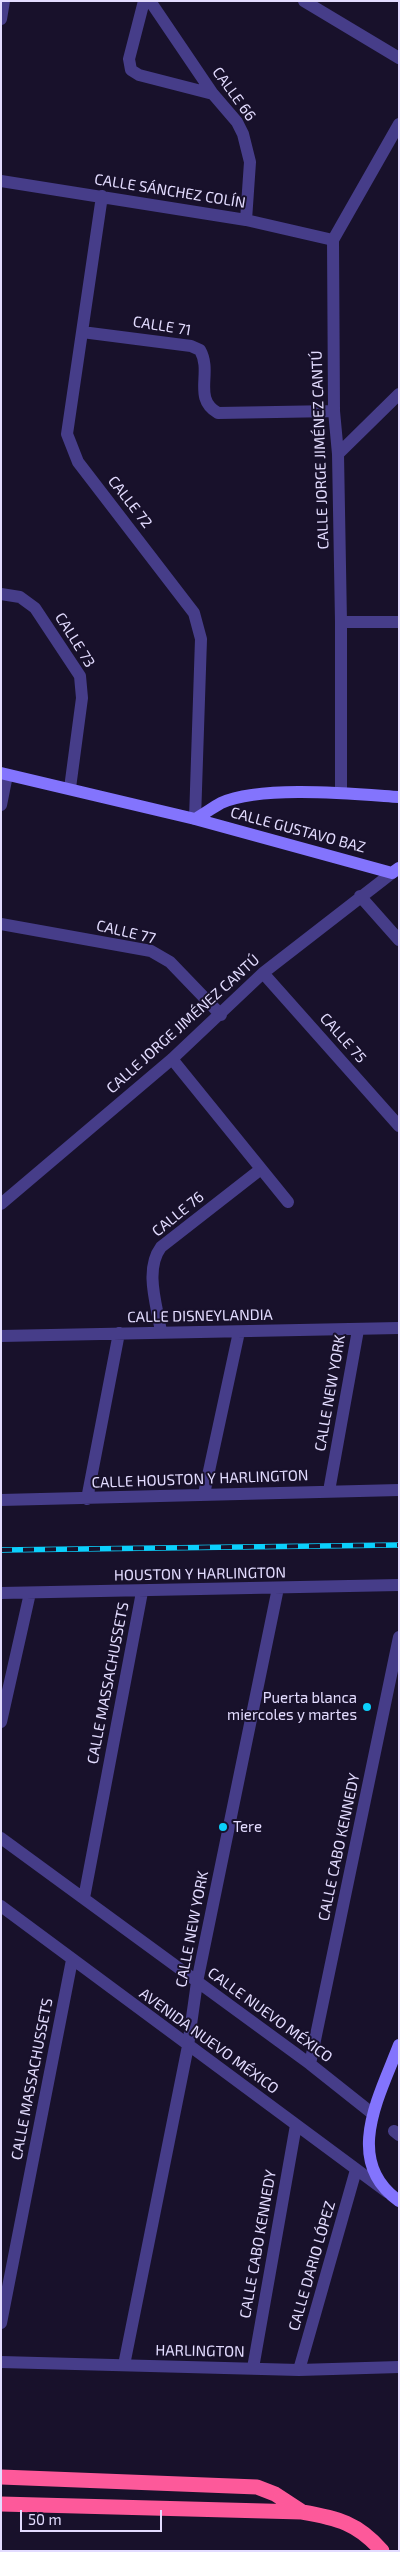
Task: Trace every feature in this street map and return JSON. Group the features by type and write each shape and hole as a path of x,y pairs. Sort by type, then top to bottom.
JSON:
{"highway":[{"path":"5,2475 256,2487 275,2494 302,2512"},
{"path":"1,2504 302,2512 330,2517 354,2526 370,2536 382,2551"}],"street":[{"path":"1,19 4,1"},
{"path":"144,1 130,59 131,70 139,75 213,94"},
{"name":"CALLE 66","path":"150,1 213,94 237,122 248,147 250,179 246,220"},
{"path":"304,1 399,58"},
{"name":"CALLE JORGE JIMÉNEZ CANTÚ","path":"341,793 341,622 338,454 334,411 333,240 399,124"},
{"name":"CALLE SÁNCHEZ COLÍN","path":"1,181 246,220 333,240"},
{"name":"CALLE 72","path":"102,196 67,434 78,462 194,613 201,639 195,819"},
{"name":"CALLE 71","path":"82,332 191,346 200,350 206,368 204,396 209,408 218,413 334,411"},
{"path":"338,454 399,394"},
{"name":"CALLE 73","path":"1,594 20,597 35,608 80,676 82,698 70,788"},
{"path":"341,622 399,622"},
{"path":"1,805 4,774"},
{"name":"CALLE GUSTAVO BAZ","path":"4,774 70,788 395,870"},
{"name":"CALLE GUSTAVO BAZ","path":"195,819 223,802 276,793 341,793 399,797"},
{"name":"CALLE JORGE JIMÉNEZ CANTÚ","path":"1,1204 172,1059 221,1015 263,973 395,870"},
{"path":"360,896 399,940"},
{"name":"CALLE 77","path":"1,924 151,951 170,962 221,1015"},
{"name":"CALLE 75","path":"263,973 399,1126"},
{"path":"172,1059 288,1202"},
{"name":"CALLE 76","path":"161,1332 151,1268 154,1256 161,1247 261,1169"},
{"name":"CALLE DISNEYLANDIA","path":"1,1336 399,1328"},
{"name":"CALLE NEW YORK","path":"329,1491 358,1330"},
{"path":"204,1494 239,1332"},
{"path":"87,1499 119,1333"},
{"name":"CALLE HOUSTON Y HARLINGTON","path":"1,1500 399,1490"},
{"name":"HOUSTON Y HARLINGTON","path":"1,1594 399,1586"},
{"name":"CALLE NEW YORK","path":"124,2365 188,2046 197,1982 278,1588"},
{"name":"CALLE MASSACHUSSETS","path":"84,1898 142,1592"},
{"path":"1,1722 30,1593"},
{"name":"CALLE CABO KENNEDY","path":"310,2064 399,1637"},
{"name":"CALLE NUEVO MÉXICO","path":"1,1838 310,2064 373,2114"},
{"name":"AVENIDA NUEVO MÉXICO","path":"1,1906 394,2198"},
{"name":"CALLE MASSACHUSSETS","path":"1,2323 72,1960"},
{"path":"394,2198 375,2177 370,2164 368,2144 373,2114 399,2045"},
{"name":"CALLE CABO KENNEDY","path":"253,2368 296,2125"},
{"name":"CALLE DARIO LÓPEZ","path":"299,2370 356,2170"},
{"name":"HARLINGTON","path":"1,2362 299,2370 399,2367"}],"railway":[{"path":"1,1550 399,1545"}],"place":[{"name":"Puerta blanca miercoles y martes","path":"367,1707"},
{"name":"Tere","path":"223,1827"}]}
